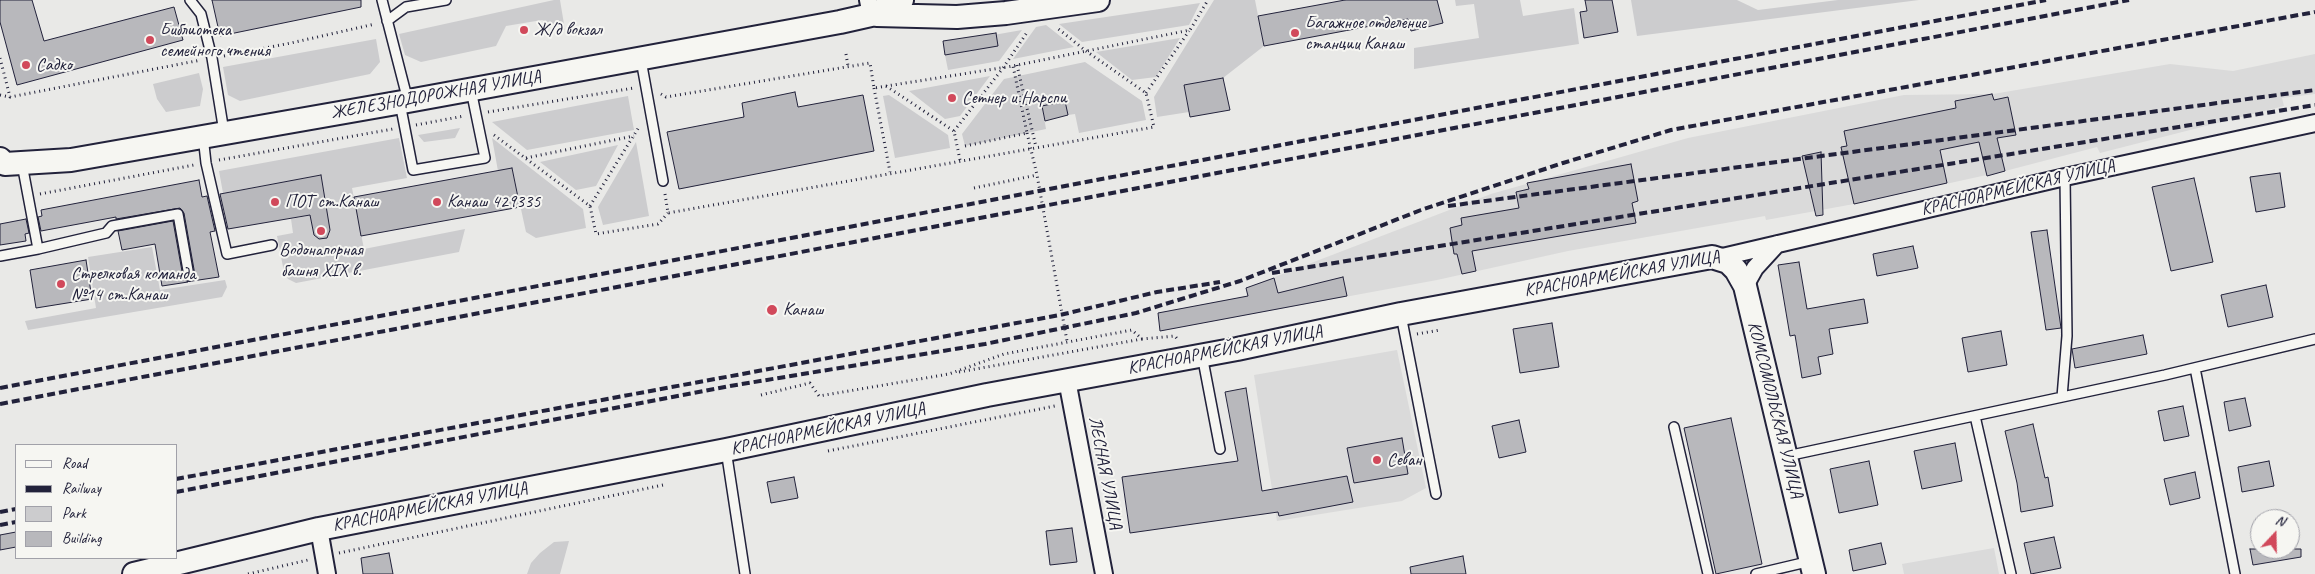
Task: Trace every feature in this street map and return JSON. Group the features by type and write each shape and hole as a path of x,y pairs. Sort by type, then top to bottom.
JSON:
{"main road":[{"name":"ЖЕЛЕЗНОДОРОЖНАЯ УЛИЦА","path":"7,163 71,160 404,102 641,57 902,0"},
{"name":"ЖЕЛЕЗНОДОРОЖНАЯ УЛИЦА","path":"869,7 967,16 1006,13 1098,0"},
{"name":"КРАСНОАРМЕЙСКАЯ УЛИЦА","path":"134,574 319,529 726,450 1401,314 1708,257 1718,258"},
{"name":"КОМСОМОЛЬСКАЯ УЛИЦА","path":"1718,258 1736,270 1745,286 1812,567"}],"street":[{"name":"КРАСНОАРМЕЙСКАЯ УЛИЦА","path":"1718,258 2065,177 2315,123"},
{"path":"1745,286 1755,268 1778,244"},
{"name":"ЛЕСНАЯ УЛИЦА","path":"1067,380 1104,574"},
{"path":"319,529 327,574"}],"lane":[{"path":"190,0 201,14 212,58 214,134 206,163 227,254 272,245"},
{"path":"382,0 404,102 405,127 413,170 485,158 471,89"},
{"path":"387,21 406,7 446,0"},
{"path":"641,57 663,181"},
{"path":"7,163 28,196 38,249"},
{"path":"2062,397 2067,336 2065,177"},
{"path":"0,256 106,233 112,226 178,214 188,276"},
{"path":"1401,314 1436,494"},
{"path":"1787,456 2195,368 2315,339"},
{"path":"1202,355 1220,449"},
{"path":"2195,368 2235,574"},
{"path":"1975,416 2011,574"},
{"path":"1674,427 1708,574"},
{"path":"726,450 745,574"},
{"path":"1756,574 1812,567"}],"path":[{"path":"1146,93 1190,30 1208,0"},
{"path":"0,95 10,97 291,43 387,21"},
{"path":"477,118 525,158 590,206 596,234 658,224 668,213 890,172 1154,127 1146,93 1086,51 1056,26"},
{"path":"954,131 1029,29"},
{"path":"874,88 1015,66 1190,30"},
{"path":"846,54 848,66"},
{"path":"0,58 10,97"},
{"path":"28,196 405,127 477,118 646,85 666,97 870,63 890,172"},
{"path":"1015,66 1067,341"},
{"path":"1015,66 1036,147"},
{"path":"885,86 954,131 960,160"},
{"path":"590,206 650,109"},
{"path":"965,146 1027,133"},
{"path":"525,158 634,136"},
{"path":"974,188 1037,175"},
{"path":"663,181 668,213"},
{"path":"1405,337 1444,329"},
{"path":"949,374 1004,354 1132,330"},
{"path":"760,395 810,383 819,396 1142,339"},
{"path":"827,452 1071,403"},
{"path":"248,574 324,556 671,484"}],"shaded area":[{"path":"2315,54 2315,94 2282,98 2284,106 2100,153 2097,147 2005,171 1854,204 1766,220 1765,216 1568,251 1437,280 1160,331 1158,313 1247,296 1246,288 1491,194 1688,138 1904,95 1993,94 2170,64 2233,71"},
{"path":"1397,350 1426,488 1402,501 1277,521 1254,375"},
{"path":"1994,548 1999,574 1904,574 1902,564"}],"green space":[{"path":"560,0 565,30 542,20 506,26 496,46 421,62 405,55 399,34"},
{"path":"1214,0 1255,0 1264,46 1223,78 1184,85 1189,112 1157,117 1154,97"},
{"path":"1455,0 1520,0 1523,16 1574,8 1579,44 1414,69 1414,48 1479,38 1474,4 1456,6"},
{"path":"1631,0 1737,0 1758,10 1838,0 1919,0 1637,36"},
{"path":"1200,3 1189,25 1082,42 1059,24"},
{"path":"1046,25 1074,47 1013,59 1036,27"},
{"path":"1022,30 999,61 948,70 945,55 984,48 982,37"},
{"path":"1180,38 1156,77 1132,80 1096,52"},
{"path":"376,39 380,62 370,74 240,101 228,95 223,67"},
{"path":"1085,62 1142,101 1146,120 1079,133 1075,114 1068,115 1065,101 1042,106 1046,129 965,146 962,134 1004,79"},
{"path":"199,73 203,89 200,106 166,112 157,99 153,84"},
{"path":"990,76 960,116 945,119 909,91"},
{"path":"889,95 948,135 950,148 895,158 883,96"},
{"path":"628,96 634,130 527,150 492,122"},
{"path":"460,128 455,138 424,142 418,135"},
{"path":"399,138 407,178 352,188 364,249 465,229 459,252 296,283 288,279 284,272 277,236 293,233 291,219 327,212 321,175 223,193 219,171"},
{"path":"492,138 583,209 586,228 536,238 526,232 512,168 498,171"},
{"path":"636,142 649,216 603,225 598,207"},
{"path":"618,145 596,186 576,190 540,162"},
{"path":"152,247 160,290 225,280 227,287 222,297 28,330 25,321 96,308 88,257"},
{"path":"569,541 560,574 527,574 531,563 554,542"}],"building":[{"path":"0,0 32,0 44,41 174,7 183,40 17,85 0,22"},
{"path":"212,0 361,0 361,7 220,36"},
{"name":"Багажное отделение станции Канаш","path":"1345,0 1437,0 1443,23 1411,31 1408,19 1264,46 1258,16"},
{"path":"1585,0 1612,0 1618,32 1584,38 1580,12 1587,11"},
{"path":"996,33 998,46 945,55 943,41"},
{"path":"1223,78 1230,110 1190,117 1184,85"},
{"path":"795,92 798,107 863,95 874,151 679,189 667,132 744,117 742,103"},
{"path":"1992,94 1994,100 2008,97 2016,135 1997,138 2005,171 1987,176 1979,142 1940,150 1947,183 1854,204 1841,147 1847,146 1844,131 1956,108 1955,101"},
{"path":"1065,101 1068,115 1045,121 1042,106"},
{"path":"1821,152 1823,215 1816,216 1802,156"},
{"path":"1631,164 1638,201 1632,203 1636,223 1472,251 1476,271 1462,274 1457,254 1454,254 1450,228 1462,225 1461,218 1519,208 1516,192 1529,189 1527,183"},
{"name":"Канаш 429335","path":"512,168 520,207 361,236 354,197"},
{"path":"2280,173 2285,207 2256,212 2250,177"},
{"name":"ПОТ ст.Канаш","path":"321,175 330,230 327,238 319,239 314,235 310,215 228,229 220,194"},
{"path":"2194,178 2213,262 2171,271 2152,187"},
{"path":"199,180 202,197 207,196 215,231 210,232 219,277 192,281 195,275 184,213 180,208 116,219 116,217 41,231 38,217 42,216 41,210"},
{"path":"26,219 29,233 25,234 26,241 0,245 0,224"},
{"path":"173,221 183,277 188,282 162,286 155,244 122,250 118,231"},
{"path":"2047,230 2061,328 2046,330 2031,232"},
{"path":"1913,246 1918,268 1877,276 1873,254"},
{"name":"Стрелковая команда №14 ст.Канаш","path":"86,260 92,299 36,308 30,270"},
{"path":"1799,262 1807,309 1864,299 1868,323 1829,329 1833,354 1818,357 1821,374 1802,378 1795,335 1790,336 1778,265"},
{"path":"1343,277 1347,296 1160,331 1158,313 1248,296 1246,288 1274,278 1278,293"},
{"path":"2266,285 2273,317 2228,327 2221,295"},
{"path":"1552,323 1559,367 1520,373 1513,329"},
{"path":"2001,331 2007,365 1968,372 1962,338"},
{"path":"2143,335 2147,354 2075,368 2072,349"},
{"path":"1246,388 1262,491 1347,476 1353,502 1279,516 1278,512 1130,533 1122,477 1238,461 1225,392"},
{"path":"2245,398 2251,426 2229,431 2224,402"},
{"path":"2183,406 2189,436 2164,441 2158,411"},
{"path":"1731,418 1762,564 1716,574 1684,428"},
{"path":"1519,420 1526,452 1499,458 1492,426"},
{"path":"2033,424 2045,478 2048,477 2053,506 2021,512 2017,483 2005,431"},
{"path":"1402,438 1408,474 1354,483 1347,448"},
{"path":"1955,443 1962,481 1922,489 1914,451"},
{"path":"1869,461 1878,505 1839,513 1830,469"},
{"path":"2269,461 2274,486 2242,492 2238,467"},
{"path":"2195,472 2200,498 2170,505 2164,479"},
{"path":"794,477 798,498 771,503 767,482"},
{"path":"1072,528 1077,562 1050,565 1046,531"},
{"path":"15,532 15,547 0,550 0,535"},
{"path":"2054,537 2061,568 2031,574 2024,543"},
{"path":"1881,543 1886,564 1853,571 1849,550"},
{"path":"389,553 393,574 363,574 361,558"},
{"path":"1463,556 1466,574 1411,574 1410,567"},
{"path":"2252,559 2289,559 2253,565"}],"railway":[{"path":"0,388 2046,0"},
{"path":"0,404 2129,0"},
{"path":"178,492 730,386 985,344 1136,313 1240,281 1421,210 1671,130 2315,12"},
{"path":"1448,206 2315,90"},
{"path":"1272,273 2315,105"},
{"path":"178,479 1060,315 1157,292 1220,282"},
{"path":"0,512 15,509"},
{"path":"0,525 15,522"}],"place":[{"name":"Ж/д вокзал","path":"524,30"},
{"name":"Багажное отделение станции Канаш","path":"1295,33"},
{"name":"Библиотека семейного чтения","path":"150,40"},
{"name":"Садко","path":"26,65"},
{"name":"Сетнер и Нарспи","path":"952,98"},
{"name":"ПОТ ст.Канаш","path":"275,202"},
{"name":"Канаш 429335","path":"437,202"},
{"name":"Водонапорная башня XIX в.","path":"321,231"},
{"name":"Стрелковая команда №14 ст.Канаш","path":"61,284"},
{"name":"Канаш","path":"772,310"},
{"name":"Севан","path":"1377,460"}]}
